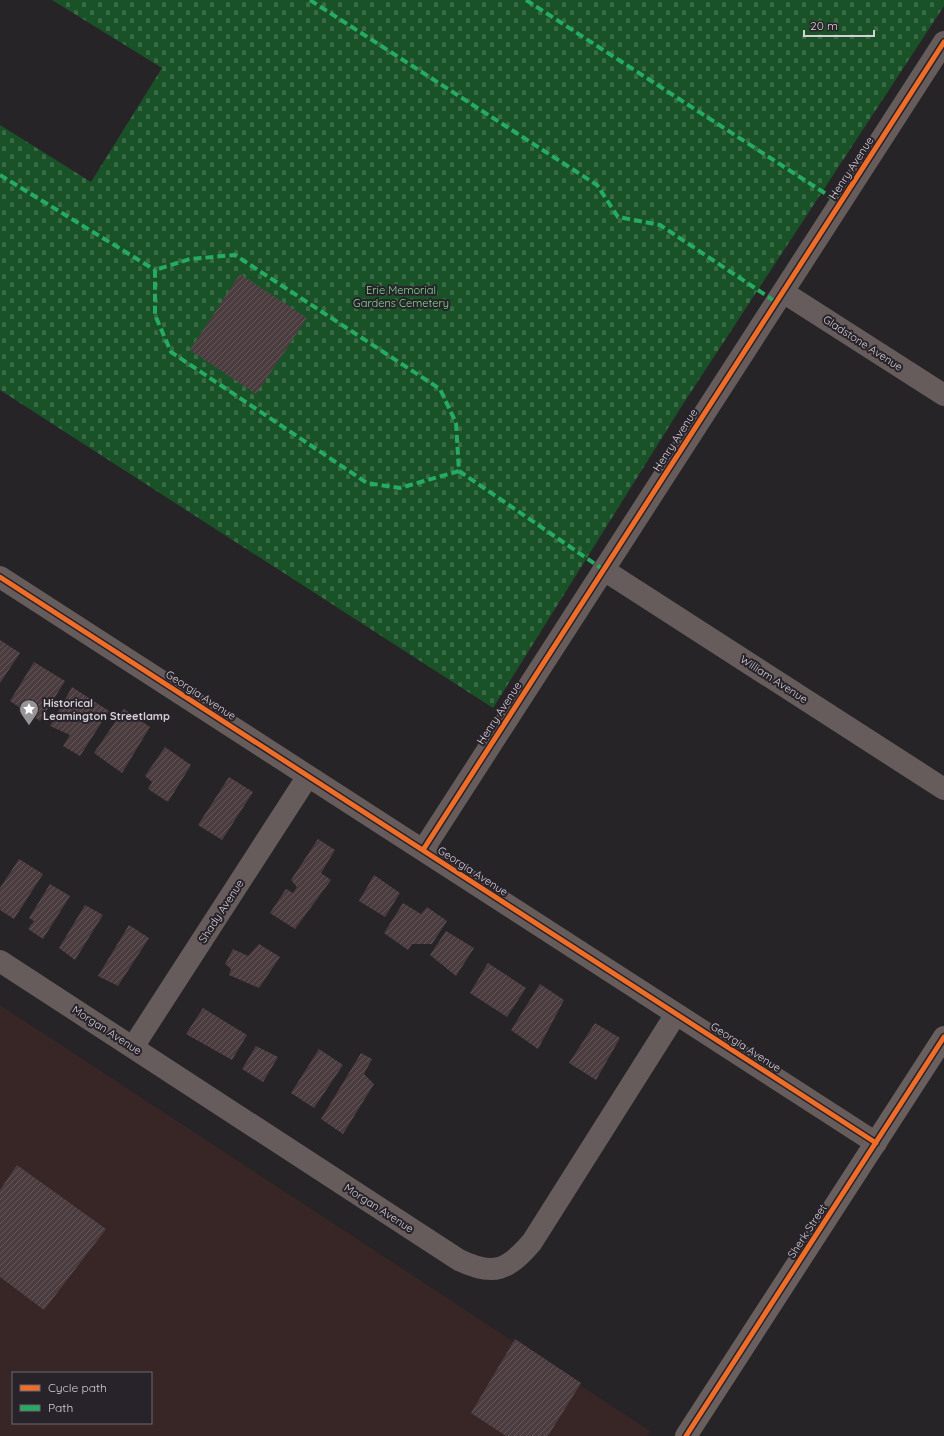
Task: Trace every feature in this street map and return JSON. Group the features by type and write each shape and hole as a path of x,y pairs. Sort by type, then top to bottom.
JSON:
{"street":[{"name":"Henry Avenue","path":"423,850 944,42"},
{"name":"Gladstone Avenue","path":"783,292 944,395"},
{"name":"William Avenue","path":"604,570 944,789"},
{"name":"Georgia Avenue","path":"0,577 876,1143"},
{"name":"Shady Avenue","path":"134,1047 308,776"},
{"name":"Morgan Avenue","path":"0,961 459,1260 478,1270 502,1268 517,1260 532,1242 676,1014"},
{"name":"Sherk Street","path":"686,1436 944,1037"}],"shaded area":[{"path":"0,1005 650,1431 647,1436 0,1436"}],"green space":[{"name":"Erie Memorial Gardens Cemetery","path":"52,0 944,0 944,6 683,404 493,708 0,390 0,125 91,182 162,68"}],"building":[{"path":"240,274 307,318 256,394 190,350"},
{"path":"0,640 20,653 0,683"},
{"path":"34,662 65,681 40,721 10,701"},
{"path":"72,687 109,711 80,756 63,746 70,735 50,726"},
{"path":"124,709 150,727 122,773 94,753"},
{"path":"165,747 191,765 168,802 148,789 152,782 145,776"},
{"path":"229,777 253,792 222,840 198,825"},
{"path":"318,839 335,850 321,873 331,880 295,929 270,913 286,889 293,893 297,887 291,880"},
{"path":"19,859 43,874 14,919 0,910 0,888"},
{"path":"374,875 400,893 385,917 359,901"},
{"path":"50,884 70,896 43,939 28,929 34,921 29,918"},
{"path":"403,903 421,914 427,907 447,921 432,944 412,944 408,950 384,933"},
{"path":"85,905 103,915 75,960 59,948"},
{"path":"129,925 149,938 118,986 98,976"},
{"path":"446,931 474,948 456,976 430,955"},
{"path":"259,944 280,957 259,988 229,975 231,969 225,964 233,949 248,956"},
{"path":"488,963 526,988 507,1017 470,993"},
{"path":"540,984 564,1000 538,1049 511,1030"},
{"path":"203,1008 247,1035 232,1060 186,1034"},
{"path":"595,1023 620,1038 596,1080 569,1063"},
{"path":"256,1046 278,1057 263,1082 242,1069"},
{"path":"319,1049 343,1065 314,1108 291,1093"},
{"path":"361,1053 372,1059 364,1074 374,1084 343,1134 321,1119"},
{"path":"17,1165 106,1229 44,1310 0,1277 0,1190"},
{"path":"515,1339 581,1383 548,1436 506,1436 471,1413"}],"marked path":[{"path":"310,0 597,185 618,217 660,225 776,302"},
{"path":"526,0 840,203"},
{"path":"0,175 155,270"},
{"path":"459,471 400,488 367,483 171,352 155,315 155,270 190,259 235,255 440,389 456,423 459,471 604,570"}],"cycle path":[{"path":"423,850 944,42"},
{"path":"0,577 876,1143"},
{"path":"686,1436 944,1037"}],"place":[{"name":"Historical Leamington Streetlamp","path":"29,726"}]}
